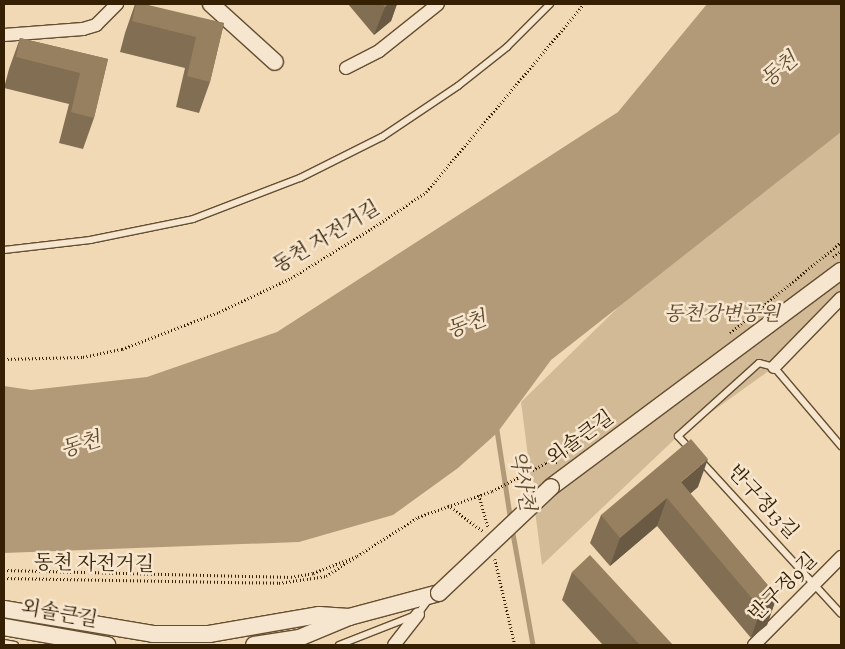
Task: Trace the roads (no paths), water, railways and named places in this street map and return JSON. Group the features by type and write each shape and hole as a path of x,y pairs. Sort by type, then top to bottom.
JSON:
{"street":[{"path":"4,35 84,29 96,25 118,4"},
{"path":"211,4 275,62"},
{"path":"346,68 379,51 438,4"},
{"name":"외솔큰길","path":"434,596 552,487 841,271"},
{"path":"774,367 841,298"},
{"name":"반구정9길","path":"754,645 813,582 841,557"},
{"path":"254,645 308,636 349,617 434,596"},
{"path":"4,609 153,634 209,634 319,615 349,617"},
{"path":"394,645 418,614"},
{"name":"외솔큰길","path":"4,627 107,645"}],"lane":[{"path":"4,250 81,241 193,219 300,178 382,137 458,86 507,47 550,4"},
{"name":"반구정13길","path":"774,367 759,363 678,436 841,614"},
{"path":"774,367 841,446"},
{"path":"339,645 418,614 434,596"},
{"path":"4,643 15,645"}],"water":[{"name":"동천","path":"707,4 841,4 841,132 551,360 497,433 458,468 393,515 299,542 4,553 4,386 31,390 147,377 277,332 618,112"}],"waterway":[{"name":"약사천","path":"497,430 511,521"},
{"name":"약사천","path":"512,528 533,645"}],"park label":[{"name":"동천강변공원","path":"722,315"}]}
